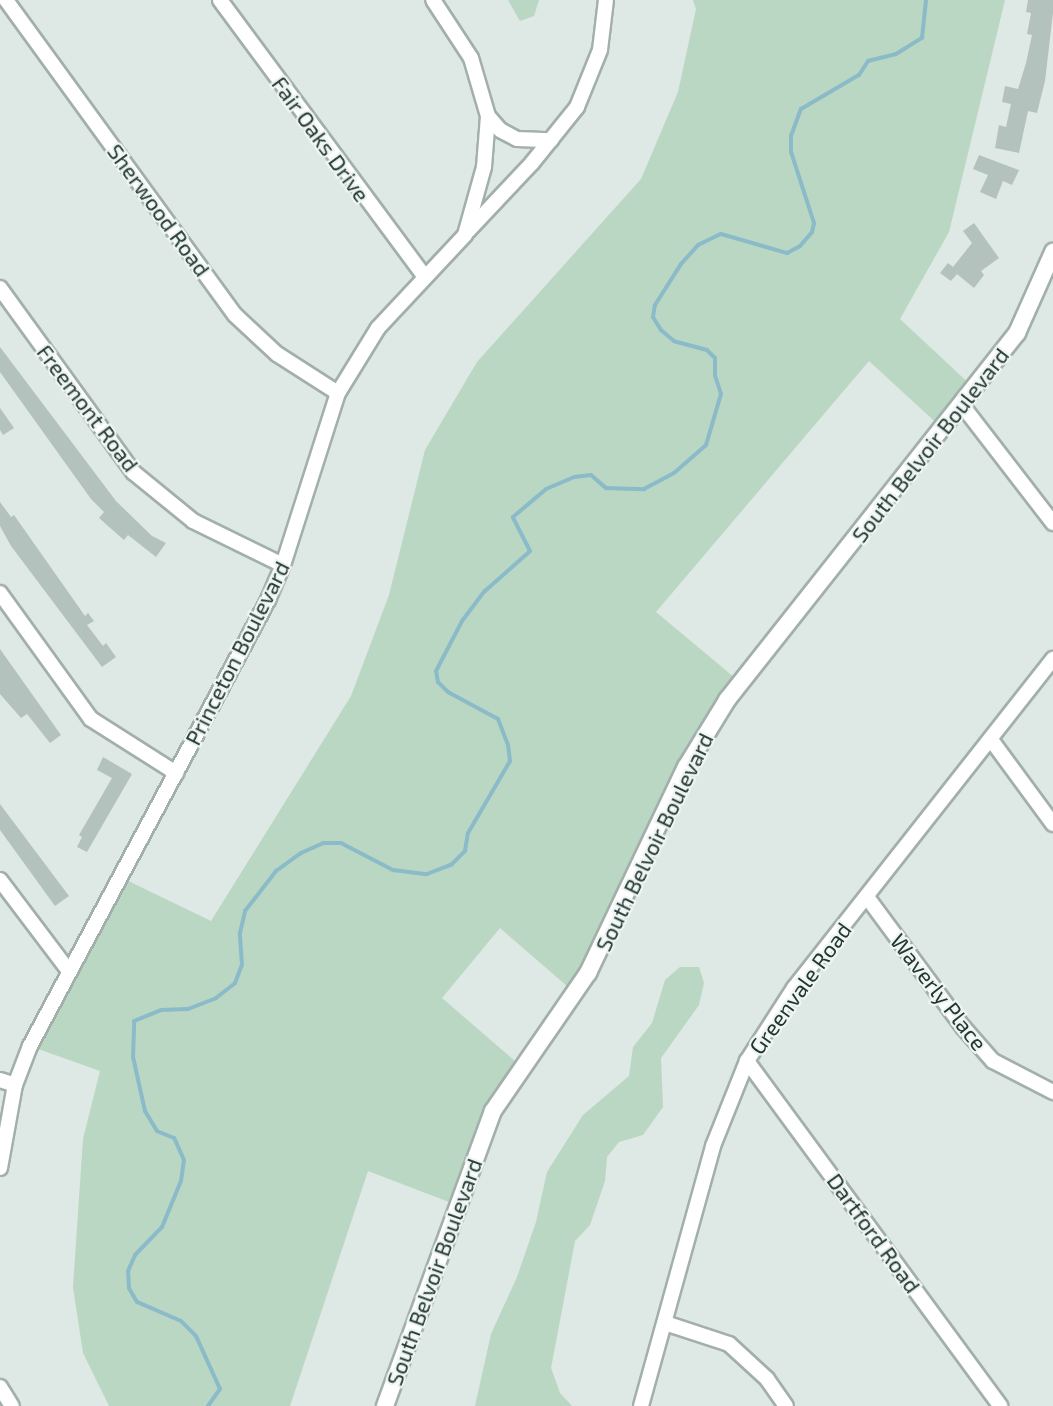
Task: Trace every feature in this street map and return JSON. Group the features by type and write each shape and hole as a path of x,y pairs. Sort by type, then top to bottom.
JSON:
{"street":[{"name":"Sherwood Road","path":"6,0 235,315 277,354 338,393"},
{"name":"Fair Oaks Drive","path":"220,0 424,276"},
{"name":"Princeton Boulevard","path":"0,1168 15,1085 68,970 235,666 284,565 338,393 378,328 424,276 465,235 484,167 488,116 471,58 433,0"},
{"path":"465,235 551,140 577,107 591,78 605,23 606,0"},
{"path":"488,116 501,130 517,139 551,140"},
{"name":"South Belvoir Boulevard","path":"385,1406 494,1111 588,973 686,767 727,700 963,405 1017,333 1053,252"},
{"name":"Freemont Road","path":"0,288 133,472 193,521 284,565"},
{"path":"963,405 1053,523"},
{"path":"0,593 91,720 176,772"},
{"name":"Greenvale Road","path":"641,1406 713,1146 747,1061 794,988 992,741 1053,659"},
{"path":"992,741 1053,824"},
{"path":"0,880 68,970"},
{"name":"Waverly Place","path":"867,897 963,1027 993,1061 1053,1092"},
{"name":"Dartford Road","path":"747,1061 1000,1406"},
{"path":"0,1080 15,1085"},
{"path":"665,1323 729,1344 767,1379 786,1406"},
{"path":"0,1387 12,1406"}],"green space":[{"path":"508,0 539,0 534,16 520,21"},
{"path":"693,0 1005,0 949,232 900,319 975,389 943,429 869,361 656,612 741,683 727,700 575,993 500,928 442,998 523,1068 493,1111 457,1205 368,1171 290,1406 109,1406 83,1353 73,1287 83,1139 100,1071 30,1046 120,877 211,921 351,696 389,595 425,450 477,362 641,179 678,92 696,9"},
{"path":"680,967 699,967 704,983 699,1005 661,1058 663,1107 643,1135 619,1142 607,1157 605,1181 590,1225 575,1241 551,1368 560,1393 572,1406 475,1406 491,1334 517,1277 536,1222 547,1172 583,1115 629,1076 633,1047 652,1023 665,980"}],"building":[{"path":"1028,0 1053,0 1053,13 1045,81 1037,113 1028,111 1019,153 995,148 999,125 1006,127 1011,104 1002,102 1005,86 1018,89 1026,63 1032,35 1027,34 1031,13 1026,12"},
{"path":"979,155 1019,170 1012,185 1003,181 996,199 980,192 988,175 973,169"},
{"path":"974,223 999,258 981,271 984,275 974,288 957,274 951,281 940,273 948,263 953,267 972,243 963,231"},
{"path":"0,347 116,501 152,536 166,543 156,557 128,535 124,540 99,518 104,512 91,499 0,372"},
{"path":"0,408 14,428 3,435 0,430"},
{"path":"0,502 11,517 14,515 85,616 88,613 94,621 87,625 103,646 106,643 116,657 102,667 11,546 0,526"},
{"path":"0,649 61,735 50,743 27,714 21,718 0,694"},
{"path":"103,757 132,774 87,852 77,847 82,837 79,835 112,778 97,770"},
{"path":"0,804 69,896 55,906 0,830"}],"waterway":[{"path":"208,1406 220,1389 196,1336 181,1321 137,1302 129,1288 128,1271 135,1255 162,1227 181,1181 184,1160 174,1138 157,1131 145,1111 133,1057 134,1021 161,1010 188,1009 216,998 235,983 242,965 240,933 245,911 276,871 301,853 323,843 341,843 393,870 427,874 451,865 465,851 468,833 510,761 508,745 498,719 448,692 438,682 436,671 462,621 485,591 530,551 513,517 546,489 574,477 591,475 606,488 644,489 674,473 706,445 721,394 715,375 715,358 707,350 674,341 661,330 653,317 655,305 681,264 698,245 721,234 787,253 800,246 812,232 814,223 791,152 791,136 801,109 859,75 868,61 896,54 922,38 926,0"}]}
